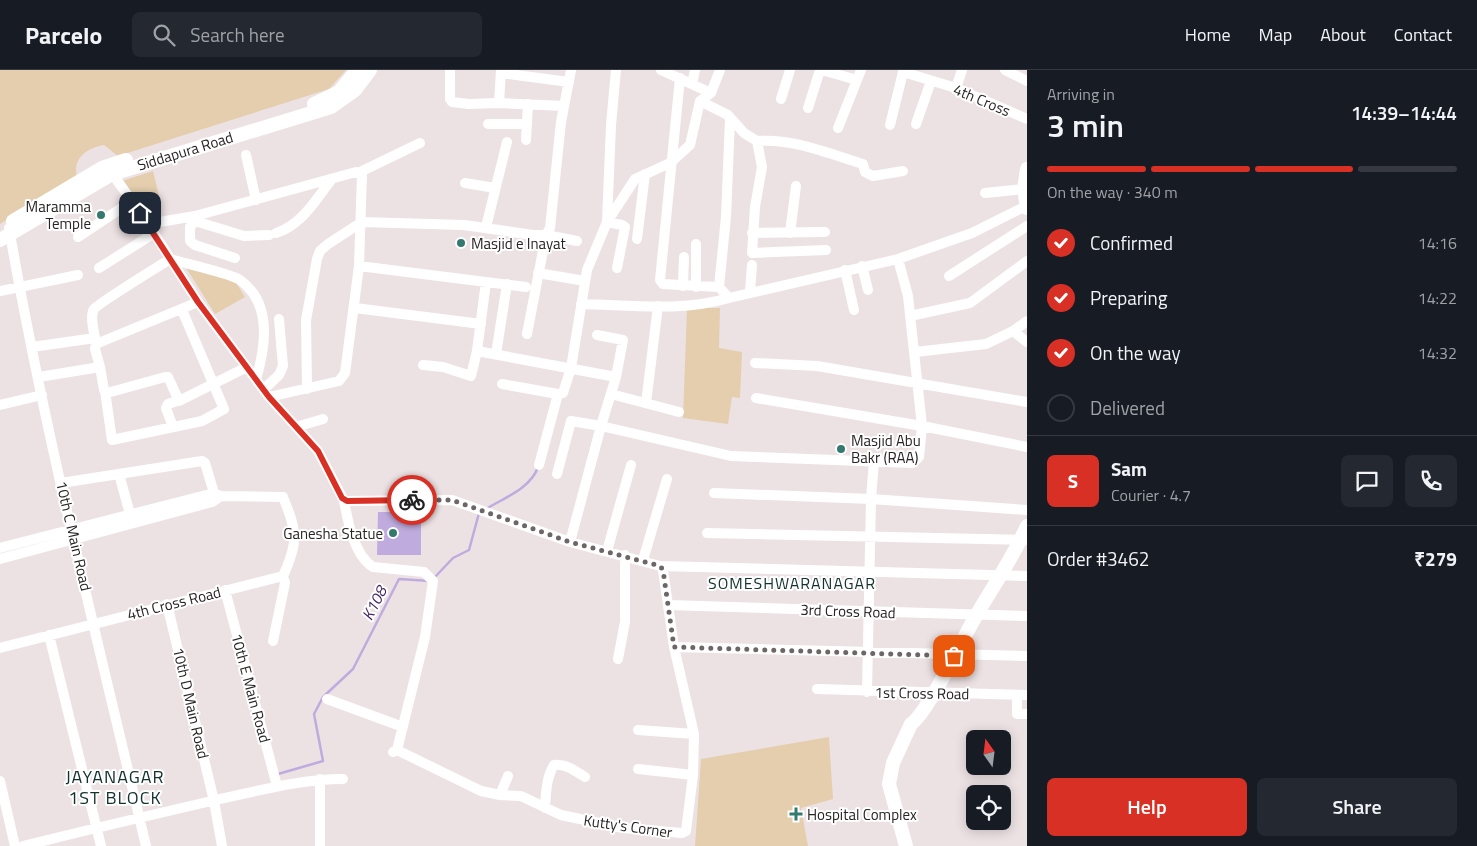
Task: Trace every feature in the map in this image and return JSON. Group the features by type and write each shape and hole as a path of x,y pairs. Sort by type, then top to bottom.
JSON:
{"main road":[{"name":"Siddapura Road","path":"5,232 109,170 323,101 339,92 357,70"},
{"name":"Siddapura Road","path":"109,170 331,107 355,90 370,70"},
{"path":"1026,207 1024,189 1027,169"},
{"path":"906,846 890,784 893,763 911,724 916,721 933,694 976,616 1024,540 1027,526"},
{"path":"910,846 893,784 897,764 917,727 916,721"}],"street":[{"path":"450,70 451,101 469,104 499,103 564,106"},
{"path":"527,334 546,235 550,228 564,106 571,70"},
{"path":"606,222 610,125 616,70"},
{"path":"692,84 695,70"},
{"path":"502,384 558,394 563,393 571,368 587,270 606,222 635,179 670,163 690,145 700,101 711,93 720,70"},
{"path":"781,98 790,70"},
{"path":"808,108 821,70 857,80"},
{"path":"838,128 862,70"},
{"path":"956,88 962,70"},
{"path":"1006,70 1027,81"},
{"path":"664,71 711,93"},
{"path":"499,103 501,72 547,75 569,82"},
{"name":"4th Cross","path":"890,125 903,72 956,88 1027,119"},
{"path":"680,78 670,163 660,280 664,285 719,288 730,298"},
{"path":"916,124 931,81"},
{"path":"700,101 728,115 744,134 757,141 774,140 790,142 863,164 865,172 873,176 903,172"},
{"path":"526,140 528,104"},
{"path":"719,288 726,217 728,115"},
{"path":"488,124 527,124"},
{"path":"757,141 762,167 752,233 752,253 826,250"},
{"path":"486,227 507,142"},
{"path":"99,268 151,229 360,172 420,143"},
{"path":"246,155 256,200"},
{"path":"109,170 151,229 198,302 266,393 318,451 344,500 348,521 367,563 373,567 424,572 433,581 425,637 403,727 394,751 481,791 500,795 521,796 546,808 548,778 554,765 571,768 585,777"},
{"path":"266,393 306,388 339,381 346,373 359,266 364,176 360,172"},
{"path":"636,239 645,174"},
{"path":"193,219 244,236 273,234 290,227 298,220 332,179"},
{"path":"465,183 495,188"},
{"path":"790,232 796,186"},
{"path":"985,193 1024,189"},
{"path":"78,237 132,201"},
{"path":"581,304 658,306 710,304 750,292 898,259 972,233 1026,207"},
{"path":"193,219 190,227 190,241 195,245 235,258"},
{"path":"306,388 306,320 317,259 320,251 328,244 362,222 486,227 577,241"},
{"path":"606,222 625,227 617,268"},
{"path":"949,276 1027,226"},
{"name":"10th C Main Road","path":"5,232 39,376 61,483 146,846"},
{"path":"752,233 825,232"},
{"path":"696,244 696,287"},
{"path":"682,286 684,257"},
{"path":"182,310 224,409 202,422 112,440 105,391 94,348 96,341 92,314 98,304 110,299 170,259 240,279 260,304 265,351 256,379"},
{"path":"557,474 571,421 601,426 731,456 912,462 916,460 919,457 922,426 919,383 908,296 898,259"},
{"path":"910,316 970,303 1027,261"},
{"path":"750,292 752,265"},
{"path":"359,266 526,287"},
{"path":"862,266 868,290"},
{"path":"845,270 854,310"},
{"path":"538,274 585,281"},
{"path":"0,291 78,275"},
{"path":"423,365 443,367 471,376 477,350 486,282"},
{"path":"496,354 507,284"},
{"path":"32,347 96,341 182,310 198,302"},
{"path":"646,403 658,306"},
{"path":"355,308 481,324"},
{"path":"266,393 283,366 279,319"},
{"path":"915,352 986,344 1027,321"},
{"path":"1013,330 1027,342"},
{"path":"570,542 616,377 623,340 597,335"},
{"path":"477,350 616,377"},
{"path":"755,363 817,366 1027,402"},
{"path":"39,376 100,367"},
{"path":"172,427 166,408 168,404 214,385 247,367"},
{"path":"105,391 168,377 177,401"},
{"path":"539,465 558,394"},
{"path":"611,394 679,412"},
{"path":"0,405 42,395"},
{"path":"756,398 922,426 1027,447"},
{"path":"296,426 323,420"},
{"path":"61,483 202,461 205,463 218,494"},
{"path":"867,692 871,536 870,500 874,461"},
{"path":"607,551 631,465"},
{"path":"119,474 130,514"},
{"path":"644,560 668,479"},
{"path":"714,493 1027,510"},
{"path":"0,548 212,502 218,494"},
{"path":"0,559 130,514 218,494 283,497 291,517 296,540 283,576 285,583 273,640"},
{"path":"344,500 452,500 570,542 626,555 660,566 870,570 1027,576"},
{"path":"707,532 1024,540"},
{"path":"618,659 626,602 626,555"},
{"name":"Kutty's Corner","path":"546,808 561,815 623,828 682,833 686,831 693,775 694,734 674,647 660,566"},
{"name":"4th Cross Road","path":"0,648 283,576"},
{"name":"10th E Main Road","path":"225,590 277,786"},
{"name":"10th D Main Road","path":"167,604 214,801 222,846"},
{"name":"3rd Cross Road","path":"668,605 976,616 1027,616"},
{"path":"49,635 101,846"},
{"path":"674,647 954,656 1027,656"},
{"name":"1st Cross Road","path":"817,689 933,694 1022,695"},
{"path":"1022,695 1017,714 1027,714"},
{"path":"328,699 403,727"},
{"path":"638,730 694,734"},
{"path":"638,769 693,775"},
{"path":"500,795 508,776"},
{"path":"320,779 320,846"},
{"path":"23,846 139,816 277,786 320,779 343,779"},
{"path":"0,781 15,846"}],"shaded area":[{"path":"0,70 346,70 329,89 118,156 104,145 98,146 82,155 77,165 77,178 0,224"},
{"path":"153,171 161,204 142,210 122,181"},
{"path":"185,266 233,278 245,297 215,314"},
{"path":"687,308 720,308 719,348 742,352 740,398 732,397 728,424 683,418"},
{"path":"378,512 421,512 421,555 377,555"},
{"path":"829,737 833,799 801,808 808,846 695,846 701,759"}],"waterway":[{"name":"K108","path":"486,509 523,487 538,467"},
{"name":"K108","path":"434,578 453,558 469,550 479,513"},
{"name":"K108","path":"278,774 323,761 314,714 323,697 353,669 399,579 430,581"}],"way so far":[{"path":"412,500 452,500 570,542 626,555 660,566 663,570 674,647 954,656"}],"place":[{"name":"Maramma Temple","path":"101,215"},
{"name":"Masjid e Inayat","path":"461,243"},
{"name":"Masjid Abu Bakr (RAA)","path":"841,449"},
{"name":"Ganesha Statue","path":"393,533"},
{"name":"Hospital Complex","path":"796,814"}],"district":[{"name":"SOMESHWARANAGAR","path":"792,583"},
{"name":"JAYANAGAR 1ST BLOCK","path":"115,786"}],"route":[{"path":"140,213 198,302 269,397 318,451 342,498 347,501 412,500"}]}
